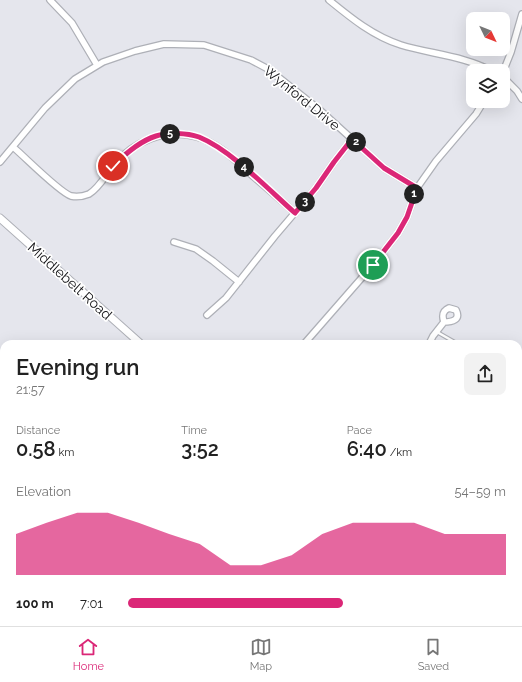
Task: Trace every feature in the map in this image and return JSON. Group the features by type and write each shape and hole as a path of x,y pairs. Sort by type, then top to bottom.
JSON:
{"street":[{"path":"50,0 72,23 97,65"},
{"path":"328,0 357,22 377,34 401,44 480,64"},
{"path":"506,64 522,14"},
{"name":"Wynford Drive","path":"0,162 45,108 75,79 97,65 134,51 164,44 204,45 251,60 268,69 321,111 384,168 417,188"},
{"path":"510,84 522,99"},
{"path":"307,340 373,265 398,233 407,217 417,188 436,161 480,108"},
{"path":"13,147 61,190 71,196 84,196 89,194 96,187 123,156 133,148 150,139 156,136 175,133 197,137 222,150 295,213"},
{"path":"207,314 226,298 316,188 352,139"},
{"name":"Middlebelt Road","path":"0,218 137,340"},
{"path":"174,242 196,250 213,260 239,282"},
{"path":"431,340 444,322"}],"lane":[{"path":"436,332 451,340"}],"route":[{"path":"113,166 133,148 156,136 175,133 197,137 216,146 240,164 295,213 316,188 352,139 384,168 417,188 407,217 398,233 373,265"}]}
